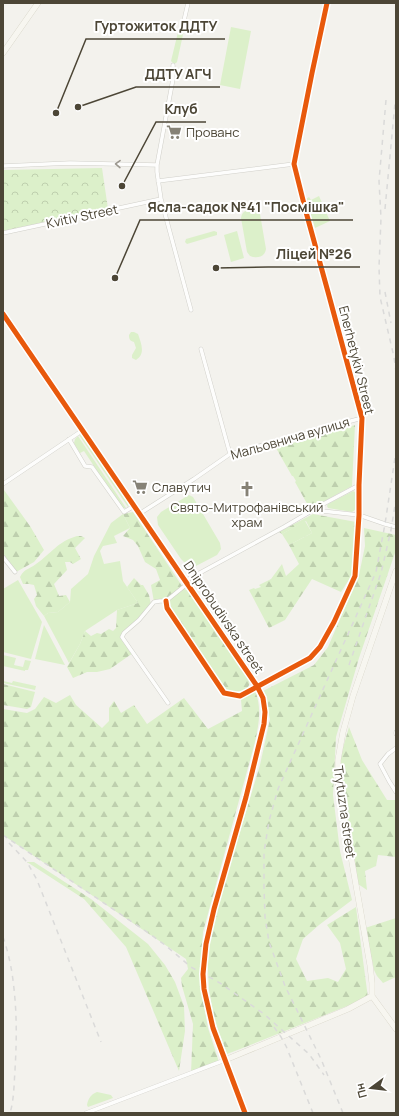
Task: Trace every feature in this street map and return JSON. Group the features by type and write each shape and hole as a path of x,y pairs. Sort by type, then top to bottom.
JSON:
{"street":[{"path":"3,53 38,3"},
{"path":"183,25 188,3"},
{"name":"Enerhetykiv Street","path":"166,602 167,608 224,693 240,696 310,658 320,647 334,622 355,576 359,515 362,418 294,164 327,3"},
{"path":"173,65 173,79 157,164 158,181 161,199 191,310"},
{"path":"3,166 70,163 157,164"},
{"path":"158,181 294,164"},
{"name":"Kvitiv Street","path":"3,233 161,199"},
{"name":"Dniprobudivska street","path":"3,314 257,686 263,698 265,712 264,724 246,797 214,909 206,944 203,974 204,989 214,1028 245,1113"},
{"path":"201,349 230,454"},
{"name":"Мальовнича вулиця","path":"139,514 230,454 362,418"},
{"path":"3,484 83,430"},
{"path":"69,439 85,466 92,467 124,512 134,506"},
{"path":"168,703 122,636 124,633 139,620 154,602 166,602 186,582 359,485"},
{"path":"313,510 359,515 396,527"},
{"path":"3,557 15,572"},
{"name":"Trytuzna street","path":"372,996 370,965 338,782 338,760 343,732 353,696 396,571"},
{"path":"396,748 388,754 380,764 396,792"},
{"path":"86,1113 225,1060 348,1009 372,996 396,1029"}],"green space":[{"path":"180,26 183,27 184,30 177,62 174,64 171,61"},
{"path":"231,27 251,31 240,89 220,85"},
{"path":"102,168 108,209 3,231 3,170"},
{"path":"319,196 330,221 315,228 306,199 309,197 311,200"},
{"path":"252,208 258,210 260,214 266,249 262,256 258,257 250,256 247,252 241,218 244,212"},
{"path":"214,231 217,232 217,235 187,244 185,242 186,239"},
{"path":"237,231 244,258 231,262 224,235"},
{"path":"131,332 138,334 141,345 141,355 136,360 132,358 136,348 134,342 130,339 129,335"},
{"path":"355,425 352,486 310,509 295,482 296,481 276,448"},
{"path":"79,435 84,436 129,503 128,507"},
{"path":"78,436 126,508 121,507 84,451 80,453 74,443"},
{"path":"3,490 30,526 44,550 34,562 16,572 3,553"},
{"path":"353,491 357,493 357,506 352,512 328,508 328,504"},
{"path":"189,495 193,497 220,543 221,549 217,555 194,567 187,565 181,559 158,525 157,517 161,512"},
{"path":"133,512 184,589 187,590 249,680 248,687 242,691 227,690 170,608 168,601 154,602 151,585 160,580 156,569 145,562 138,546 133,540 123,536 130,528 123,514"},
{"path":"123,514 130,528 114,536 117,543 103,546 100,551 104,564 120,561 123,581 138,603 117,610 85,631 80,644 69,663 44,616 48,613 58,612 70,602 71,589 88,574 94,556 111,523"},
{"path":"313,514 356,522 352,575 341,592 312,579 285,620 269,628 249,590 261,587 259,585 271,579 282,564 286,576 299,564 289,545 312,533 306,521 282,534 279,532"},
{"path":"305,521 312,533 289,545 282,534"},
{"path":"364,528 396,535 396,550 359,658 336,737 333,795 340,851 352,900 303,939 296,959 307,981 328,978 338,982 346,969 340,943 327,925 356,907 368,998 227,1054 214,1018 209,990 207,949 218,905 260,765 270,719 263,691 314,665 328,647 359,575 365,546"},
{"path":"77,536 85,538 75,548 81,559 73,564 70,562 65,562 67,570 54,584 59,596 66,595 70,602 58,612 48,613 44,616 36,606 34,599 37,595 34,585 23,584 20,577 25,571 42,560 64,541"},
{"path":"134,578 141,585 143,585 149,595 151,605 122,636 133,653 110,669 97,672 87,672 73,678 67,667 80,644 85,631 91,636 97,633 101,634 109,629 113,631 116,628 117,610 138,603 127,587"},
{"path":"18,580 42,622 31,659 3,652 3,589"},
{"path":"44,625 65,665 35,659"},
{"path":"3,655 16,658 14,665 23,667 25,660 31,661 28,670 25,671 3,666"},
{"path":"3,681 12,683 13,681 36,686 35,690 3,683"},
{"path":"3,684 35,692 31,707 27,709 3,705"},
{"path":"255,690 259,703 259,722 255,742 203,932 201,989 208,1028 219,1062 191,1073 193,1024 181,978 188,969 186,959 3,835 3,709 27,713 35,709 44,697 56,703 70,695 76,705 102,728 109,721 109,708 114,701 121,713 134,705 147,724 184,698 208,729 242,711 241,700 245,695"},
{"path":"349,727 362,760 387,800 396,800 396,857 378,855 376,866 365,871 367,890 358,884 341,782 340,758"},
{"path":"27,862 34,862 91,899 148,944 165,965 175,982 184,1006 185,1031 179,1071 126,947 84,899"},
{"path":"396,918 396,977 383,983 374,970 365,928"},
{"path":"97,1092 111,1095 113,1098 88,1107 87,1105 91,1095"}],"railway":[{"path":"386,100 379,181 381,218 379,267 380,297 396,372"},
{"path":"385,209 395,103"},
{"path":"385,292 391,323"},
{"path":"343,1113 321,1059 285,986 269,942 265,917 264,852 269,821 278,789 376,572 396,451"},
{"path":"349,665 381,573 391,530 396,499"},
{"path":"3,835 150,934 191,967 220,983 264,1014 309,1054 324,1075"},
{"path":"9,843 27,862 37,880 101,1042"},
{"path":"3,937 12,973 16,1010 15,1070 10,1113"},
{"path":"274,1027 286,1046 313,1113"}],"cycle path":[{"path":"166,601 167,608 224,693 240,696 310,658 320,647 334,622 355,576 359,515 362,418 294,164 327,3"},
{"path":"3,314 257,686 263,698 265,712 264,724 246,797 214,909 206,944 203,974 204,989 213,1028 245,1113"}],"place":[{"name":"ДДТУ АГЧ","path":"78,107"},
{"name":"Гуртожиток ДДТУ","path":"56,113"},
{"name":"Прованс","path":"174,132"},
{"name":"Клуб","path":"122,186"},
{"name":"Ліцей №26","path":"216,268"},
{"name":"Ясла-садок №41 \"Посмішка\"","path":"115,278"},
{"name":"Славутич","path":"140,487"},
{"name":"Свято-Митрофанівський храм","path":"247,489"}]}
